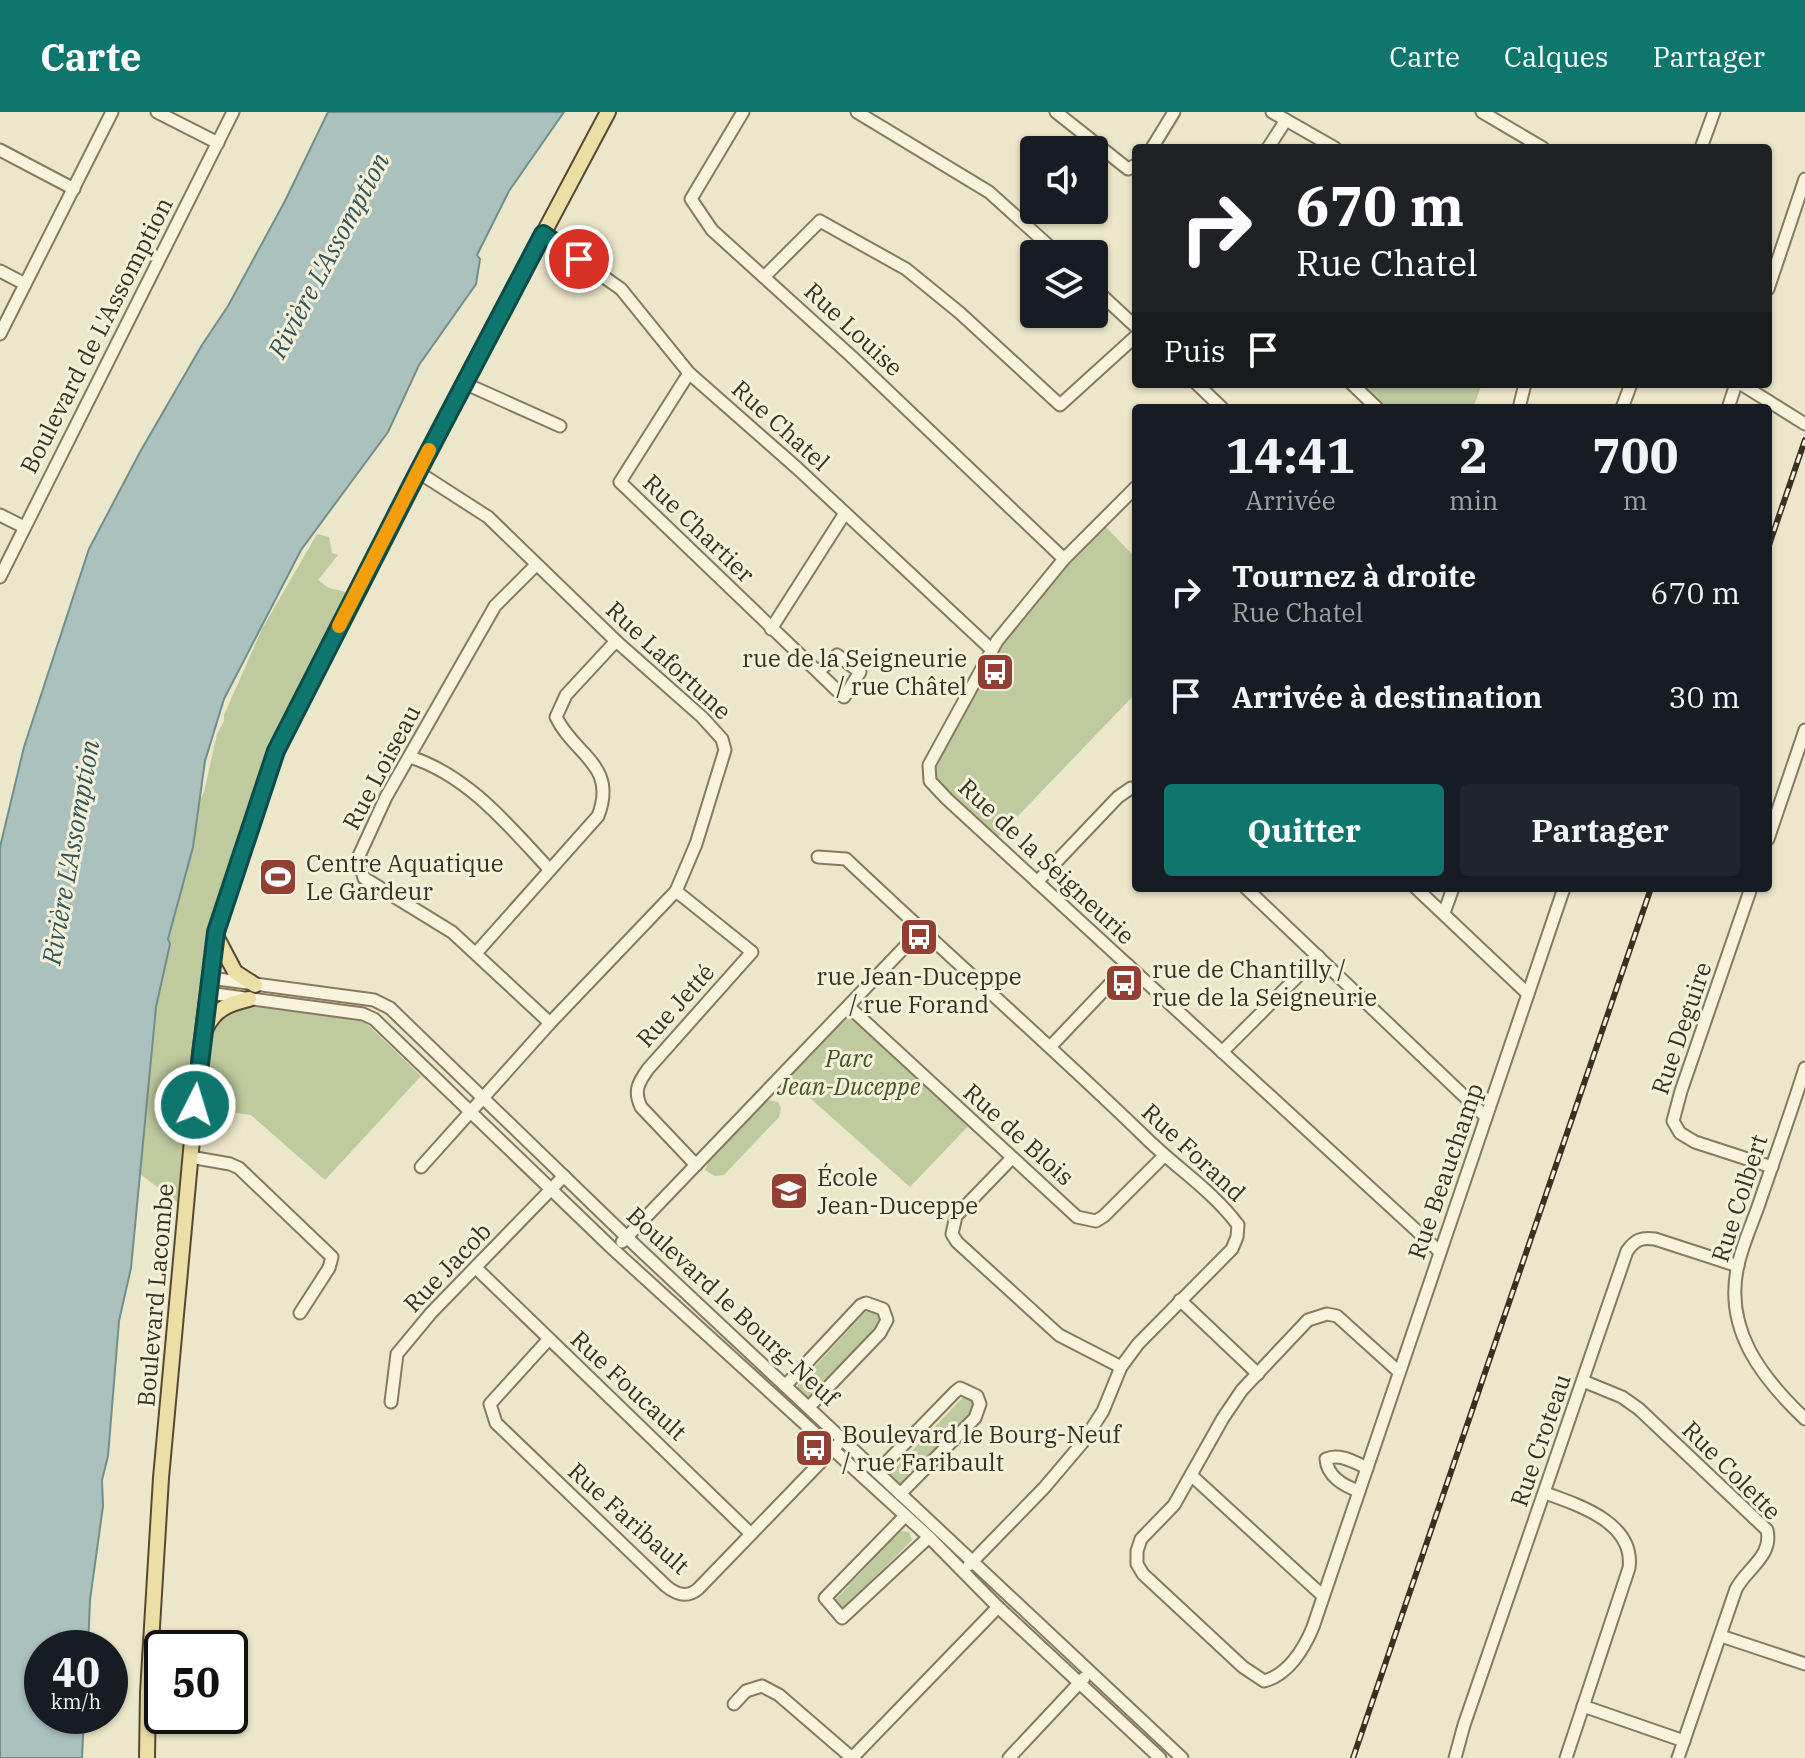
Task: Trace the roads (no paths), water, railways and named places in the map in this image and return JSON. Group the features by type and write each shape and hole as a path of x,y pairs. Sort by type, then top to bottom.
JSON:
{"main road":[{"name":"Boulevard Lacombe","path":"147,1758 161,1478 202,1036 216,935 276,751 464,383 608,112"},
{"path":"202,1036 215,1012 252,992 235,972 216,935"}],"street":[{"path":"0,334 112,112"},
{"path":"157,112 218,143"},
{"name":"Boulevard de L'Assomption","path":"0,577 233,112"},
{"name":"Rue Louise","path":"743,112 691,199 712,230 851,356 1064,559"},
{"path":"857,112 989,192 1042,240"},
{"path":"1056,112 1128,169 1132,167"},
{"path":"1154,144 1174,112"},
{"path":"1272,112 1328,144"},
{"path":"1482,112 1536,144"},
{"path":"1702,144 1714,112"},
{"path":"1271,144 1286,120"},
{"path":"0,150 74,189"},
{"path":"1772,277 1805,179"},
{"path":"764,277 820,221 906,269 960,313 1060,405 1132,340"},
{"name":"Rue Chatel","path":"543,234 621,289 689,373 992,650"},
{"path":"0,271 25,284"},
{"path":"1108,301 1132,323"},
{"name":"Rue Chartier","path":"689,373 620,482 771,629"},
{"path":"464,383 560,426"},
{"path":"1201,388 1216,404"},
{"path":"1356,388 1373,404"},
{"path":"1746,388 1805,424"},
{"name":"Rue Lafortune","path":"418,472 488,517 616,641 702,717 722,739 725,750 696,844 676,891 470,1109 421,1167"},
{"name":"Rue de la Seigneurie","path":"1132,491 1064,559 1024,605 992,650 929,765 930,781 1440,1252"},
{"path":"818,672 771,629 845,513"},
{"path":"0,515 24,527"},
{"name":"Rue Loiseau","path":"536,565 495,606 366,837 358,858 364,878 423,912 477,952 550,1023"},
{"path":"477,952 598,816 603,802 601,773 563,732 556,717 566,695 616,641"},
{"path":"1772,827 1805,730"},
{"path":"410,757 426,762 461,783 550,870"},
{"path":"1037,882 1118,797 1132,788"},
{"name":"Rue Forand","path":"818,857 846,859 1051,1046 1238,1225 1232,1249 1138,1344 1121,1367 1103,1411 1070,1459 963,1571"},
{"name":"Rue Jetté","path":"676,891 752,952 636,1086 641,1107 696,1165"},
{"path":"1250,892 1486,1117"},
{"path":"1420,892 1528,994"},
{"path":"1444,913 1452,892"},
{"name":"Rue Beauchamp","path":"1191,1475 1174,1505 1141,1539 1137,1564 1143,1574 1243,1667 1264,1681 1275,1678 1305,1645 1323,1596 1563,892"},
{"name":"Rue Deguire","path":"1750,892 1673,1121 1680,1133 1695,1142 1772,1167"},
{"path":"614,1250 921,930"},
{"path":"1222,1052 1318,956"},
{"path":"1051,1046 1128,965"},
{"name":"Boulevard le Bourg-Neuf","path":"209,985 363,1014 374,1019 614,1250 929,1537 998,1607 1160,1758"},
{"name":"Boulevard le Bourg-Neuf","path":"252,992 374,1000 390,1008 627,1237 1182,1758"},
{"name":"Rue de Blois","path":"848,1006 1077,1217 1096,1221 1113,1209 1164,1156"},
{"name":"Rue Colbert","path":"1805,1068 1738,1266 1736,1284 1742,1334 1758,1369 1805,1419"},
{"path":"190,1157 239,1168 332,1257 329,1268 300,1313"},
{"path":"1011,1159 956,1216 952,1234 1059,1335 1121,1367"},
{"name":"Rue Jacob","path":"391,1402 397,1354 431,1313 564,1176"},
{"name":"Rue Croteau","path":"1455,1758 1627,1251 1634,1241 1655,1239 1738,1266"},
{"name":"Rue Foucault","path":"476,1268 751,1534"},
{"path":"1180,1300 1258,1374"},
{"path":"785,1386 861,1305 866,1303 883,1309 887,1320 880,1333 809,1407"},
{"path":"1323,1596 1191,1475 1223,1418 1308,1320 1327,1314 1337,1316 1399,1372"},
{"name":"Rue Faribault","path":"548,1340 490,1404 496,1423 666,1586 678,1593 691,1594 698,1589 843,1439"},
{"name":"Rue Colette","path":"1583,1381 1622,1397 1639,1409 1767,1530 1769,1545 1741,1580 1678,1758"},
{"path":"877,1472 960,1388 977,1396 980,1404 975,1418 900,1494"},
{"path":"1359,1491 1348,1487 1332,1473 1326,1459 1333,1456 1343,1458 1367,1468"},
{"path":"1545,1493 1590,1509 1625,1539 1631,1553 1629,1568 1566,1758"},
{"path":"905,1516 825,1598 842,1618 929,1537"},
{"path":"734,1704 746,1691 762,1686 779,1695 852,1758 998,1607"},
{"path":"1721,1636 1805,1664"},
{"path":"1009,1758 1090,1672"},
{"path":"1583,1706 1684,1741"}],"water":[{"name":"Rivière L'Assomption","path":"328,112 564,112 509,191 477,255 480,259 476,284 419,365 388,432 301,550 224,699 205,761 193,847 168,939 170,944 156,1007 131,1268 119,1321 89,1630 24,1630 24,1734 83,1734 82,1758 0,1758 0,847 24,747 89,549 140,452 228,306 285,201"}],"railway":[{"path":"1772,536 1805,440"},
{"path":"1353,1758 1650,892"}],"place":[{"name":"rue de la Seigneurie / rue Châtel","path":"995,672"},
{"name":"Centre Aquatique Le Gardeur","path":"278,877"},
{"name":"rue Jean-Duceppe / rue Forand","path":"919,937"},
{"name":"rue de Chantilly / rue de la Seigneurie","path":"1124,983"},
{"name":"École Jean-Duceppe","path":"789,1191"},
{"name":"Boulevard le Bourg-Neuf / rue Faribault","path":"814,1448"}],"park label":[{"name":"Parc Jean-Duceppe","path":"849,1072"}]}
